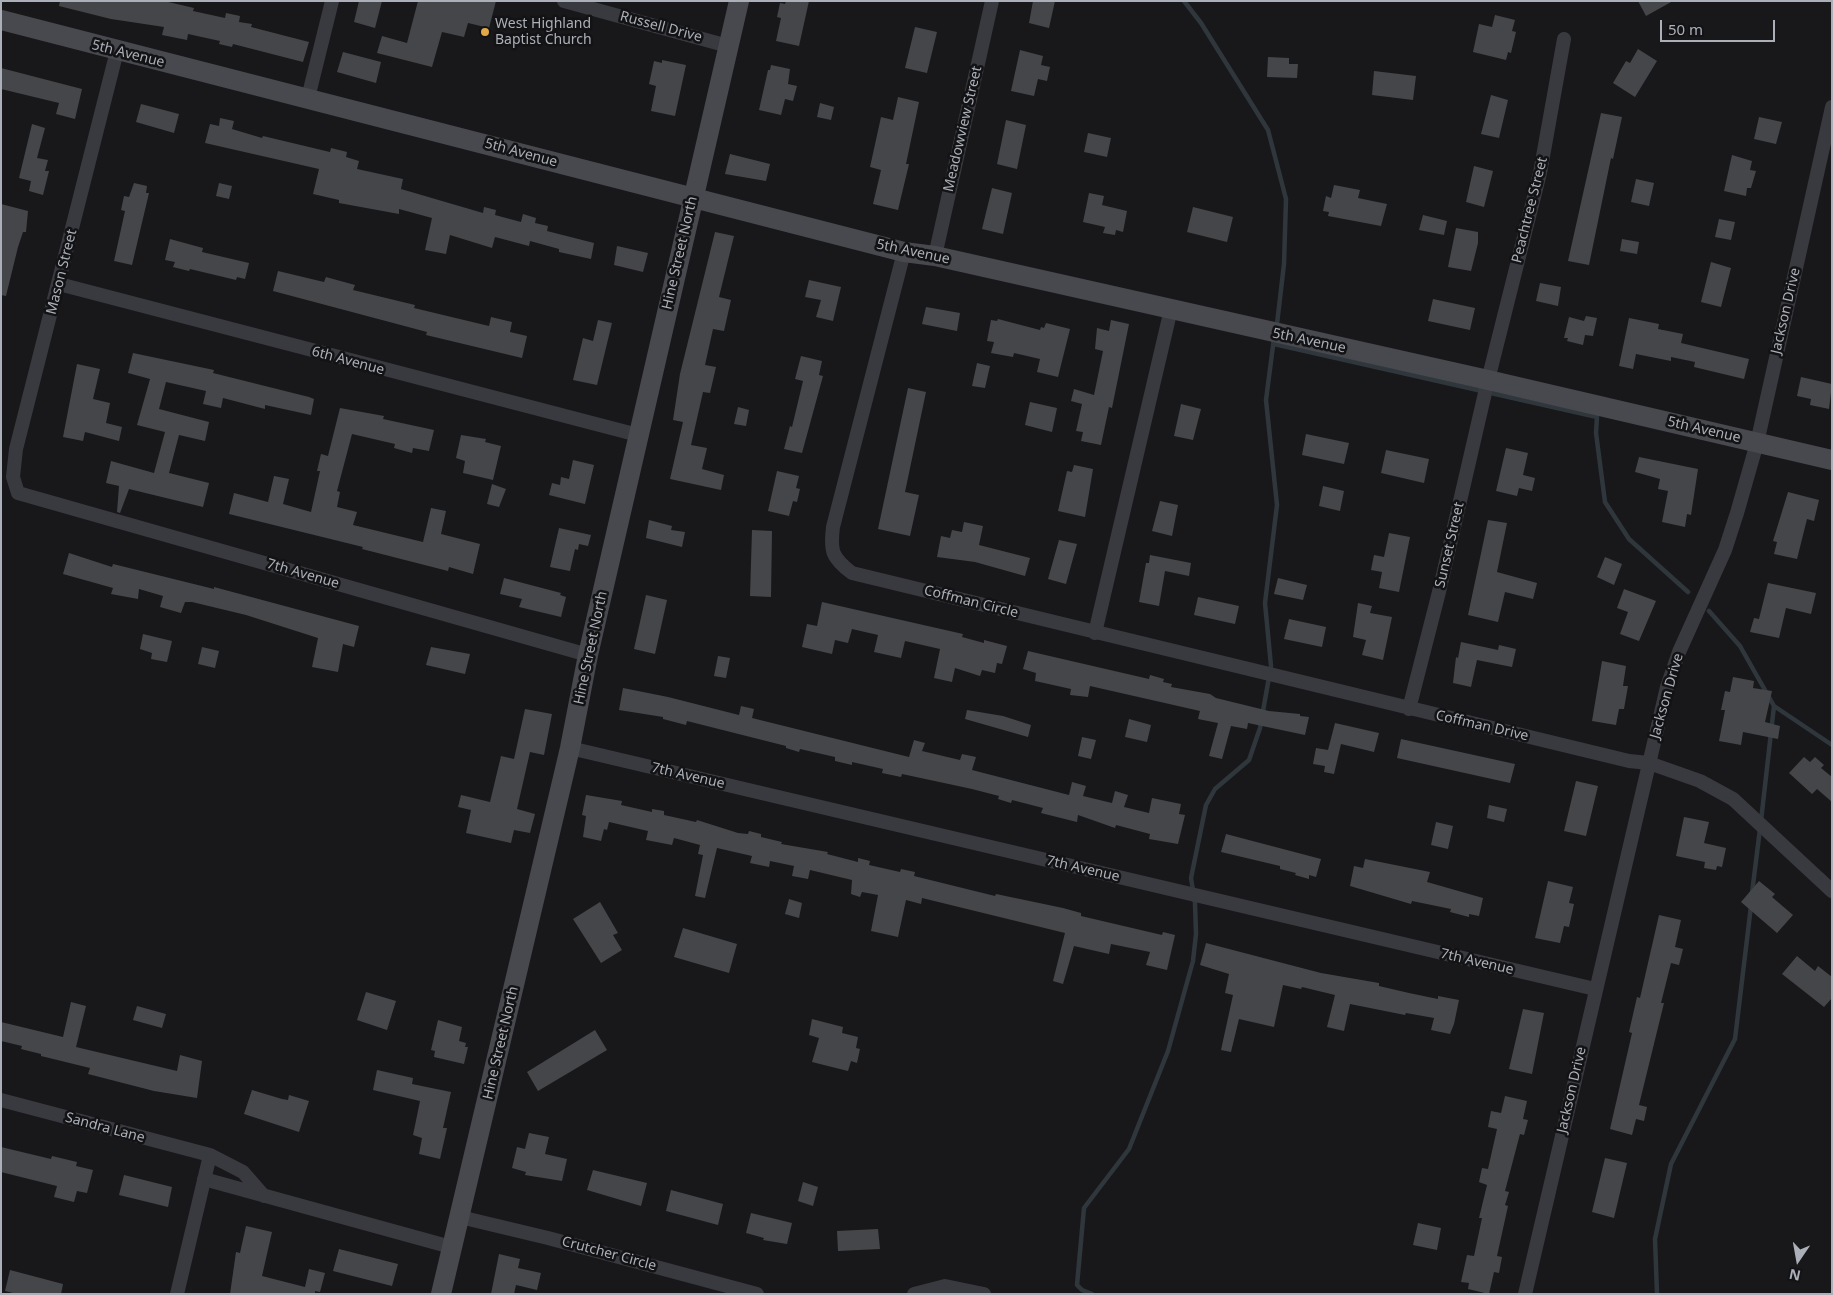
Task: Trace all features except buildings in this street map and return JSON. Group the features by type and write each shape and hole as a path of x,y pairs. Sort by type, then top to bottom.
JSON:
{"street":[{"path":"308,98 332,1"},
{"name":"Russell Drive","path":"564,1 728,46"},
{"name":"Hine Street North","path":"441,1294 570,748 588,655 739,1"},
{"name":"Meadowview Street","path":"935,256 992,1"},
{"name":"5th Avenue","path":"1,20 904,252 935,256 1488,380 1832,460"},
{"name":"Peachtree Street","path":"1488,380 1540,174 1564,39"},
{"name":"Mason Street","path":"18,493 13,477 16,449 117,51"},
{"name":"Jackson Drive","path":"1525,1294 1667,687 1701,599 1725,550 1757,443 1832,107"},
{"name":"Coffman Circle","path":"904,252 834,527 831,545 838,562 852,573 1095,633"},
{"name":"6th Avenue","path":"59,284 638,435"},
{"path":"1095,633 1171,309"},
{"name":"Sunset Street","path":"1409,709 1439,592 1488,380"},
{"name":"7th Avenue","path":"18,493 588,655"},
{"name":"Coffman Drive","path":"1095,633 1629,761 1648,763 1700,781 1733,799 1832,891"},
{"name":"7th Avenue","path":"570,748 1595,990"},
{"name":"Sandra Lane","path":"1,1100 210,1155 243,1172 264,1196"},
{"path":"177,1294 210,1155"},
{"path":"204,1179 451,1247"},
{"name":"Crutcher Circle","path":"460,1217 548,1238 757,1294"},
{"path":"914,1294 945,1286 984,1294"}],"waterway":[{"path":"1184,1 1201,23 1268,130 1286,199 1284,264 1277,324"},
{"path":"1092,1294 1082,1290 1077,1285 1084,1208 1129,1149 1168,1051 1193,961 1196,934 1195,903 1191,878 1206,805 1215,789 1249,760 1260,728 1271,666 1265,603 1277,505 1266,400 1274,338"},
{"path":"1274,344 1597,417 1596,433 1605,502 1629,539 1688,592"},
{"path":"1709,611 1740,646 1774,706 1832,745"},
{"path":"1761,821 1774,706"},
{"path":"1752,893 1760,829"},
{"path":"1657,1294 1655,1239 1671,1164 1735,1039 1751,906"}],"place":[{"name":"West Highland Baptist Church","path":"485,32"}]}
